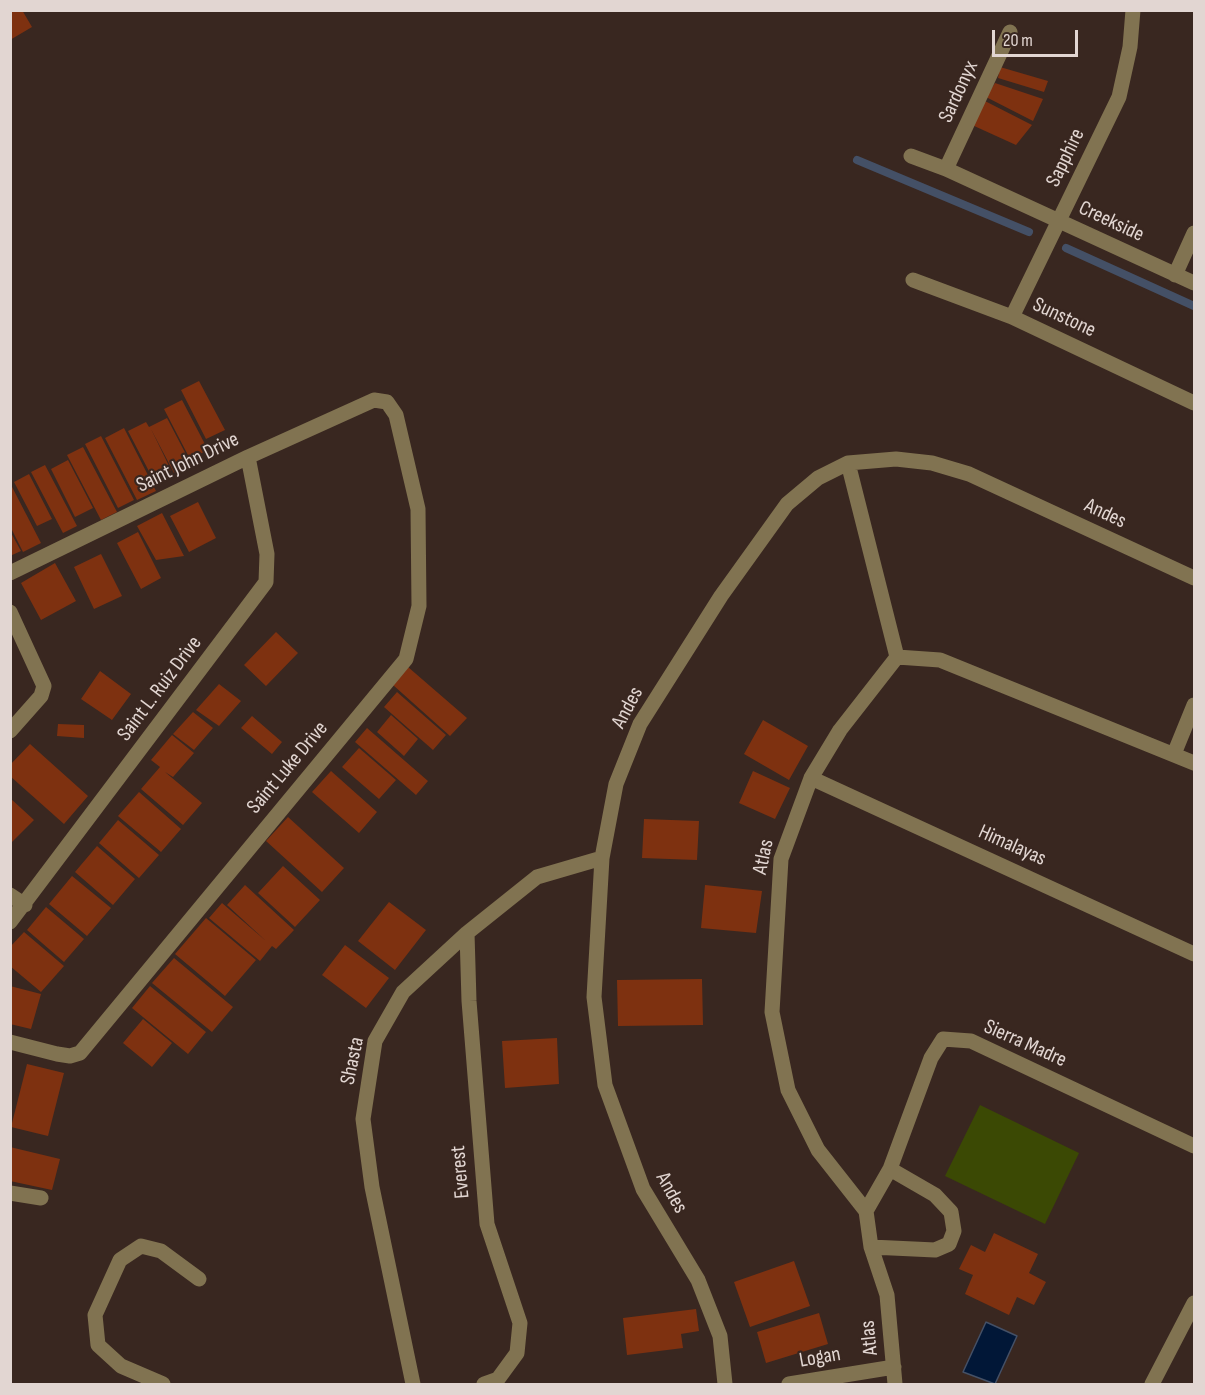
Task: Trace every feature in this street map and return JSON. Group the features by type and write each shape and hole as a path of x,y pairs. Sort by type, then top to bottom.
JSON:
{"street":[{"name":"Sapphire","path":"1012,316 1119,97 1130,47 1133,10"},
{"name":"Sardonyx","path":"945,169 1010,32"},
{"name":"Creekside","path":"911,156 945,169 1194,283"},
{"path":"1175,275 1194,233"},
{"name":"Sunstone","path":"913,280 1012,316 1194,402"},
{"name":"Saint John Drive","path":"10,573 248,457 374,400 387,402"},
{"name":"Saint Luke Drive","path":"10,1042 57,1054 70,1056 80,1053 405,659 419,606 417,509 396,415 387,402"},
{"name":"Saint L. Ruiz Drive","path":"10,922 266,582 267,554 248,457"},
{"name":"Andes","path":"725,1384 720,1336 698,1280 642,1189 604,1085 594,997 602,858 616,784 646,714 721,596 787,504 818,478 848,463 896,459 932,463 969,474 1194,578"},
{"path":"848,463 897,657 940,660 1194,762"},
{"path":"10,612 44,686 41,696 10,730"},
{"name":"Atlas","path":"895,1384 887,1295 871,1247 866,1212 818,1150 788,1090 772,1012 781,859 811,778 840,730 897,657"},
{"path":"1174,754 1194,705"},
{"name":"Himalayas","path":"811,778 1194,954"},
{"name":"Shasta","path":"413,1384 372,1187 363,1119 375,1041 403,992 467,933 537,877 602,858"},
{"path":"10,895 25,904"},
{"name":"Everest","path":"467,933 469,1001 487,1224 520,1323 517,1353 498,1379 484,1384"},
{"name":"Sierra Madre","path":"866,1212 890,1169 931,1058 943,1039 971,1041 1194,1146"},
{"path":"871,1247 935,1250 949,1244 954,1231 951,1212 939,1199 890,1169"},
{"path":"10,1193 41,1198"},
{"path":"163,1384 121,1366 98,1345 95,1315 120,1260 141,1246 161,1251 199,1279"},
{"path":"1152,1384 1194,1303"},
{"name":"Logan","path":"789,1384 894,1367"}],"green space":[{"path":"980,1105 1079,1153 1045,1224 945,1176"}],"water":[{"path":"986,1322 1017,1336 995,1384 963,1372"}],"building":[{"path":"10,10 22,10 32,27 10,40"},
{"path":"1000,67 1048,81 1044,92 998,78"},
{"path":"995,83 1043,99 1033,121 986,97"},
{"path":"983,100 1032,125 1016,145 972,125"},
{"path":"199,381 225,430 206,439 181,390"},
{"path":"182,400 208,450 190,459 164,409"},
{"path":"167,418 191,464 174,473 151,429 171,470 153,479 128,431 146,422 149,427"},
{"path":"124,428 156,491 137,500 105,438"},
{"path":"101,436 134,500 118,508 85,444"},
{"path":"83,447 117,512 101,520 67,455"},
{"path":"68,460 93,508 75,517 51,469"},
{"path":"45,465 77,526 63,533 31,472"},
{"path":"29,474 52,519 37,526 14,482"},
{"path":"10,483 41,543 23,552 10,526"},
{"path":"198,502 216,538 189,552 170,516"},
{"path":"162,513 184,556 156,560 137,526"},
{"path":"10,531 21,551 10,556"},
{"path":"138,532 161,578 141,589 117,543"},
{"path":"101,554 122,596 94,609 74,567"},
{"path":"55,563 76,601 41,620 21,583"},
{"path":"276,632 298,653 266,686 244,665"},
{"path":"408,667 467,718 450,736 393,685"},
{"path":"100,671 131,694 112,720 81,699"},
{"path":"219,684 241,701 219,726 196,710"},
{"path":"397,692 446,735 433,750 384,707"},
{"path":"193,712 213,728 194,750 173,734"},
{"path":"391,715 418,739 404,756 377,732"},
{"path":"252,716 282,742 272,754 241,728"},
{"path":"763,720 808,746 789,780 744,754"},
{"path":"58,724 84,725 84,738 57,736"},
{"path":"367,728 428,781 416,795 355,742"},
{"path":"172,735 194,753 173,777 165,772 202,803 183,825 141,789 160,767 151,760"},
{"path":"30,744 88,796 64,824 10,776 10,765"},
{"path":"359,748 396,780 379,799 342,767"},
{"path":"331,771 377,812 359,833 312,792"},
{"path":"753,771 790,788 775,819 739,803"},
{"path":"139,792 181,829 161,852 118,816"},
{"path":"10,798 34,820 10,844"},
{"path":"288,817 344,868 322,892 266,841"},
{"path":"644,819 699,821 697,860 642,858"},
{"path":"118,820 159,855 139,878 99,843"},
{"path":"97,846 135,879 113,905 75,872"},
{"path":"283,866 320,900 295,927 258,893"},
{"path":"72,876 111,908 87,936 49,904"},
{"path":"245,885 294,930 276,949 272,946 260,961 209,918 222,903 266,941 227,905"},
{"path":"705,885 762,891 756,933 701,928"},
{"path":"389,902 426,930 395,970 358,941"},
{"path":"46,907 84,939 64,962 27,930"},
{"path":"206,918 256,960 225,996 175,954"},
{"path":"24,932 64,966 41,992 10,966 10,947"},
{"path":"345,945 389,978 366,1008 322,975"},
{"path":"174,958 233,1007 212,1032 152,983"},
{"path":"702,979 703,1025 618,1026 617,980"},
{"path":"10,986 41,994 31,1029 10,1024"},
{"path":"150,986 206,1032 188,1054 132,1008"},
{"path":"143,1019 172,1043 152,1067 123,1043"},
{"path":"557,1038 559,1084 505,1088 502,1041"},
{"path":"27,1064 64,1073 48,1136 11,1127"},
{"path":"10,1147 60,1159 52,1190 10,1181"},
{"path":"994,1233 1038,1254 1029,1273 1046,1282 1034,1305 1017,1297 1009,1315 965,1294 973,1275 959,1269 971,1245 985,1252"},
{"path":"794,1261 810,1306 750,1327 734,1282"},
{"path":"696,1309 699,1331 681,1334 683,1348 627,1355 623,1318"},
{"path":"819,1313 828,1344 766,1363 757,1332"}],"waterway":[{"path":"857,160 1029,232"},
{"path":"1066,248 1194,306"}]}
